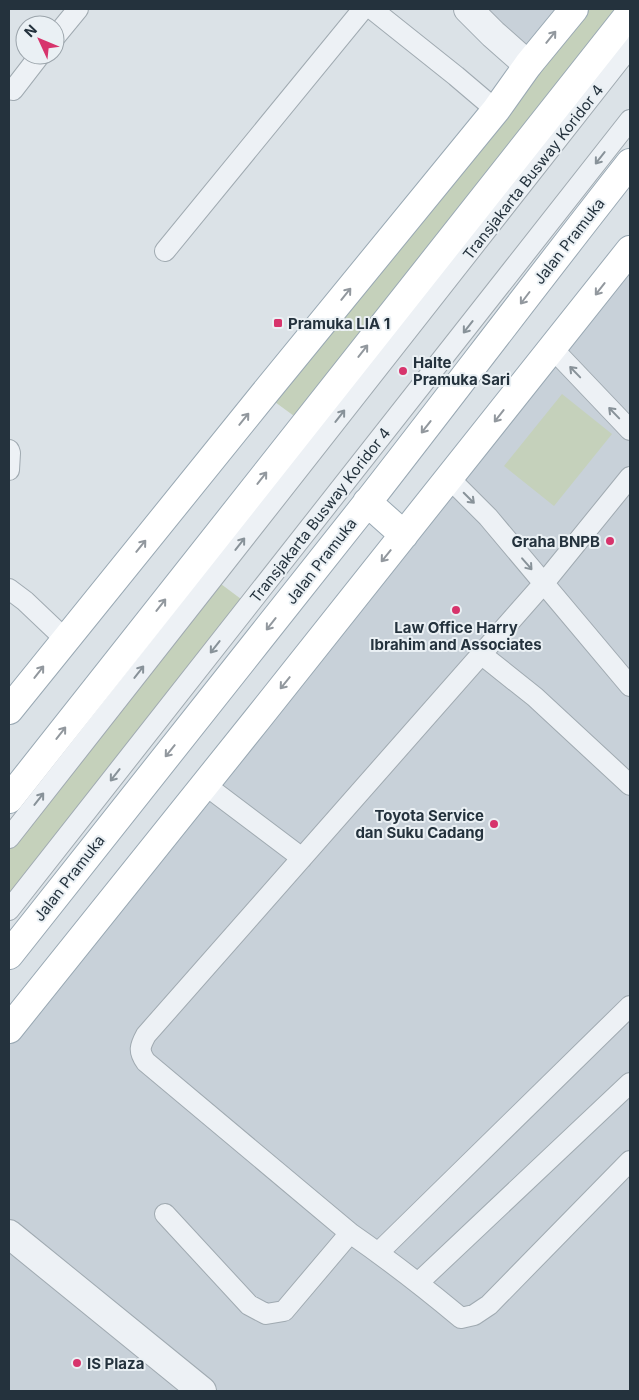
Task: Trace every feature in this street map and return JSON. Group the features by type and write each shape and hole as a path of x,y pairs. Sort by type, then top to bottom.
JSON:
{"main road":[{"path":"9,710 496,110 528,65 574,9"},
{"path":"9,798 630,13"},
{"name":"Jalan Pramuka","path":"9,955 367,502 630,163"},
{"path":"9,1029 450,479 630,250"},
{"path":"367,502 404,535"}],"street":[{"path":"468,9 528,65"},
{"path":"9,1234 202,1391"}],"lane":[{"path":"65,25 78,9"},
{"path":"165,251 363,9"},
{"path":"372,9 496,110"},
{"name":"Transjakarta Busway Koridor 4","path":"9,838 630,47"},
{"path":"12,90 32,65"},
{"name":"Transjakarta Busway Koridor 4","path":"9,910 630,120"},
{"path":"552,348 630,430"},
{"path":"9,450 9,470"},
{"path":"630,477 544,583 146,1035 140,1046 142,1056 146,1062 350,1234 418,1283 461,1318 474,1315 489,1305 630,1161"},
{"path":"450,479 488,517 630,686"},
{"path":"9,589 65,639"},
{"path":"481,654 535,697 630,785"},
{"path":"204,784 302,858"},
{"path":"378,1253 630,1006"},
{"path":"418,1283 630,1083"},
{"path":"165,1214 249,1305 266,1314 284,1311 350,1234"}],"shaded area":[{"path":"473,9 574,9 528,65"},
{"path":"630,238 630,1391 9,1391 9,1025"}],"green space":[{"path":"574,9 630,9 305,424 264,394"},
{"path":"562,394 612,434 554,506 504,466"},
{"path":"213,578 249,605 9,910 9,838"}],"place":[{"name":"Pramuka LIA 1","path":"278,323"},
{"name":"Halte Pramuka Sari","path":"403,371"},
{"name":"Graha BNPB","path":"610,541"},
{"name":"Law Office Harry Ibrahim and Associates","path":"456,610"},
{"name":"Toyota Service dan Suku Cadang","path":"494,824"},
{"name":"IS Plaza","path":"77,1363"}]}
